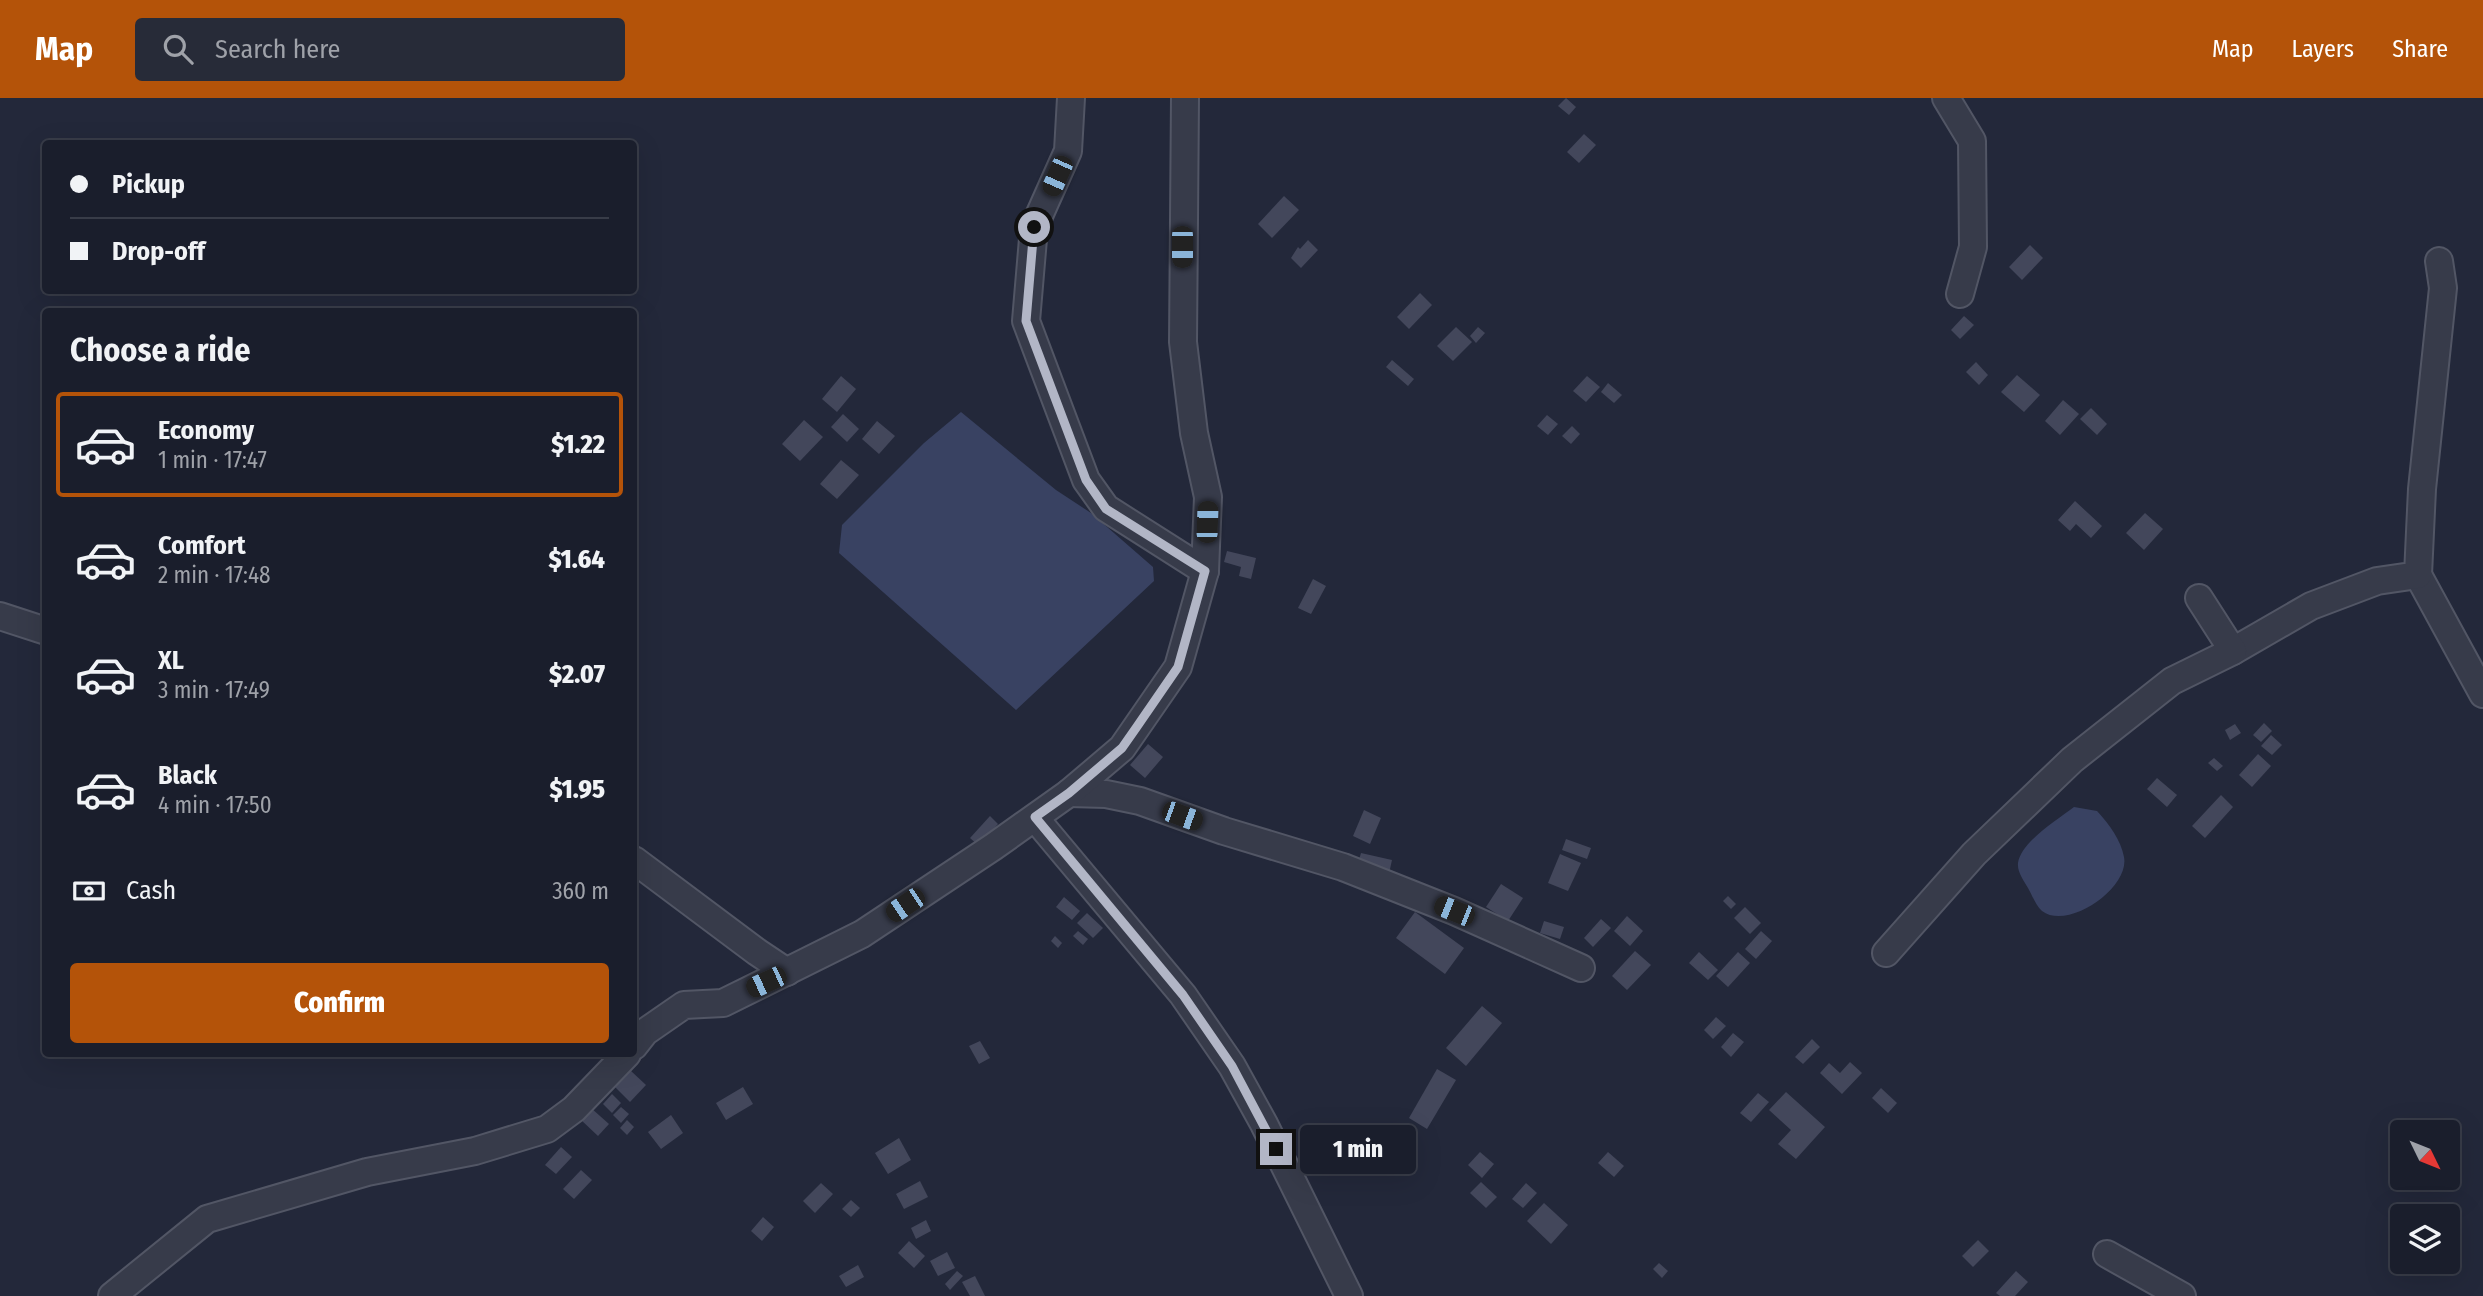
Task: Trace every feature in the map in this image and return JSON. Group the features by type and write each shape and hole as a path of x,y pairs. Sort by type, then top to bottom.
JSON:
{"street":[{"path":"1071,98 1068,151 1034,227 1026,321 1086,480 1106,509 1205,571"},
{"path":"637,1042 645,1032 684,1005 723,1003 862,934 1035,817 1069,793 1122,748 1178,667 1205,571 1208,497 1194,433 1183,342 1185,98"},
{"path":"1946,98 1972,141 1973,247 1960,294"},
{"path":"2439,261 2443,288 2422,489 2418,575 2483,694"},
{"path":"1886,953 1974,854 2072,760 2172,681 2233,651 2311,606 2377,581 2418,575"},
{"path":"2199,598 2233,651"},
{"path":"0,616 42,630"},
{"path":"1069,793 1106,794 1140,801 1224,831 1343,867 1454,911 1581,968"},
{"path":"1035,817 1183,995 1232,1066 1264,1124 1349,1296"},
{"path":"637,862 787,972"},
{"path":"112,1296 207,1219 367,1171 475,1151 547,1129 574,1109 624,1057"},
{"path":"2107,1254 2182,1296"}],"water":[{"path":"961,412 1056,490 1091,513 1153,567 1154,581 1016,710 839,553 842,525 924,443"},
{"path":"2074,807 2097,811 2106,821 2122,851 2123,869 2108,893 2095,903 2081,911 2053,916 2038,906 2021,876 2018,863 2033,839"}],"building":[{"path":"1566,98 1576,107 1569,115 1558,106"},
{"path":"1584,134 1596,145 1579,163 1567,152"},
{"path":"1284,196 1299,210 1272,238 1258,224"},
{"path":"1308,240 1318,250 1301,268 1291,258 1298,247 1300,249"},
{"path":"2030,245 2043,258 2022,280 2009,267"},
{"path":"1420,293 1432,305 1409,329 1397,317"},
{"path":"1964,316 1974,325 1960,339 1951,330"},
{"path":"1456,327 1472,342 1453,361 1437,346"},
{"path":"1478,327 1485,333 1476,343 1470,336"},
{"path":"1392,360 1414,379 1408,386 1386,367"},
{"path":"1976,362 1988,375 1979,385 1966,372"},
{"path":"2017,375 2040,395 2024,412 2001,392"},
{"path":"841,376 856,389 837,412 822,399"},
{"path":"1587,376 1600,387 1586,402 1573,391"},
{"path":"1608,383 1622,395 1614,403 1601,392"},
{"path":"2063,400 2079,414 2060,435 2045,421"},
{"path":"2091,408 2107,424 2097,435 2080,419"},
{"path":"843,414 859,429 847,442 831,427"},
{"path":"1547,415 1558,424 1548,435 1537,426"},
{"path":"804,420 823,437 800,461 782,444"},
{"path":"877,421 895,436 879,454 862,439"},
{"path":"1572,426 1580,434 1571,444 1562,436"},
{"path":"841,460 859,475 837,499 820,484"},
{"path":"2075,501 2102,526 2091,538 2076,524 2070,531 2058,520"},
{"path":"2145,513 2163,529 2144,550 2126,533"},
{"path":"1227,551 1256,558 1251,579 1239,576 1241,567 1224,562"},
{"path":"1313,579 1326,586 1311,614 1298,608"},
{"path":"2264,723 2272,731 2261,742 2253,735"},
{"path":"2235,724 2241,733 2230,740 2225,730"},
{"path":"2271,735 2282,745 2272,755 2261,746"},
{"path":"1148,744 1163,757 1145,778 1130,765"},
{"path":"2258,754 2271,766 2252,787 2239,775"},
{"path":"2214,758 2223,766 2217,771 2208,763"},
{"path":"2157,778 2177,795 2167,807 2147,789"},
{"path":"2221,795 2233,807 2205,838 2192,826"},
{"path":"1364,810 1381,818 1370,844 1353,836"},
{"path":"990,816 998,824 979,846 970,838"},
{"path":"1566,839 1591,848 1587,859 1562,850"},
{"path":"1361,853 1392,860 1388,878 1356,870"},
{"path":"1560,854 1581,863 1568,891 1548,883"},
{"path":"1501,884 1523,898 1508,921 1486,907"},
{"path":"1728,896 1736,904 1731,909 1723,901"},
{"path":"1064,897 1080,911 1072,920 1056,907"},
{"path":"1745,907 1761,923 1750,934 1734,918"},
{"path":"1415,912 1464,948 1445,974 1396,938"},
{"path":"1087,913 1103,928 1093,938 1077,923"},
{"path":"1627,916 1643,931 1630,946 1614,931"},
{"path":"1601,919 1611,928 1593,947 1584,938"},
{"path":"1544,921 1564,927 1560,939 1540,933"},
{"path":"1078,931 1088,939 1083,945 1073,936"},
{"path":"1761,931 1772,941 1756,959 1745,949"},
{"path":"1055,936 1062,943 1058,948 1051,941"},
{"path":"1635,951 1651,965 1627,990 1612,976"},
{"path":"1699,952 1718,970 1708,980 1689,963"},
{"path":"1738,952 1750,963 1728,987 1716,976"},
{"path":"1482,1006 1502,1023 1466,1066 1446,1048"},
{"path":"1716,1017 1726,1026 1713,1039 1704,1030"},
{"path":"1733,1033 1744,1042 1731,1057 1721,1047"},
{"path":"1812,1039 1820,1047 1803,1064 1795,1057"},
{"path":"980,1041 990,1058 979,1064 969,1046"},
{"path":"1850,1062 1862,1073 1842,1094 1820,1073 1829,1063 1840,1073"},
{"path":"1437,1069 1456,1080 1427,1129 1409,1118"},
{"path":"630,1070 646,1085 630,1102 615,1087"},
{"path":"743,1087 753,1104 726,1120 716,1103"},
{"path":"1881,1088 1897,1103 1888,1113 1872,1098"},
{"path":"1786,1092 1825,1127 1796,1159 1778,1144 1791,1130 1769,1110"},
{"path":"1758,1093 1769,1102 1751,1122 1740,1113"},
{"path":"612,1094 621,1103 612,1113 603,1104"},
{"path":"621,1107 629,1114 621,1123 613,1115"},
{"path":"591,1108 609,1124 598,1136 580,1119"},
{"path":"671,1115 683,1133 661,1149 648,1132"},
{"path":"627,1120 634,1127 627,1135 620,1128"},
{"path":"899,1138 911,1160 888,1174 875,1153"},
{"path":"561,1147 572,1157 556,1174 545,1165"},
{"path":"1480,1152 1494,1164 1482,1178 1468,1165"},
{"path":"1608,1152 1624,1166 1614,1177 1598,1163"},
{"path":"581,1170 592,1180 574,1199 563,1189"},
{"path":"920,1181 928,1197 904,1209 896,1194"},
{"path":"1481,1182 1497,1197 1486,1208 1470,1193"},
{"path":"821,1183 833,1194 815,1213 803,1201"},
{"path":"1526,1183 1537,1193 1523,1208 1512,1199"},
{"path":"851,1200 860,1208 851,1217 842,1209"},
{"path":"1544,1203 1568,1225 1551,1244 1527,1221"},
{"path":"763,1217 774,1227 762,1241 751,1231"},
{"path":"926,1220 931,1231 916,1239 911,1228"},
{"path":"1978,1240 1989,1251 1973,1267 1962,1256"},
{"path":"909,1241 925,1256 914,1268 898,1253"},
{"path":"947,1252 955,1268 938,1276 930,1261"},
{"path":"1659,1263 1668,1271 1662,1278 1653,1269"},
{"path":"858,1265 864,1277 846,1287 839,1276"},
{"path":"957,1271 963,1276 950,1290 945,1284"},
{"path":"2016,1271 2028,1282 2015,1296 2000,1296 1996,1293"},
{"path":"975,1276 985,1296 970,1296 962,1282"}],"route":[{"path":"1034,227 1026,321 1086,480 1106,509 1205,571 1178,667 1136,728 1122,748 1069,793 1035,817 1183,995 1232,1066 1276,1149"}]}
